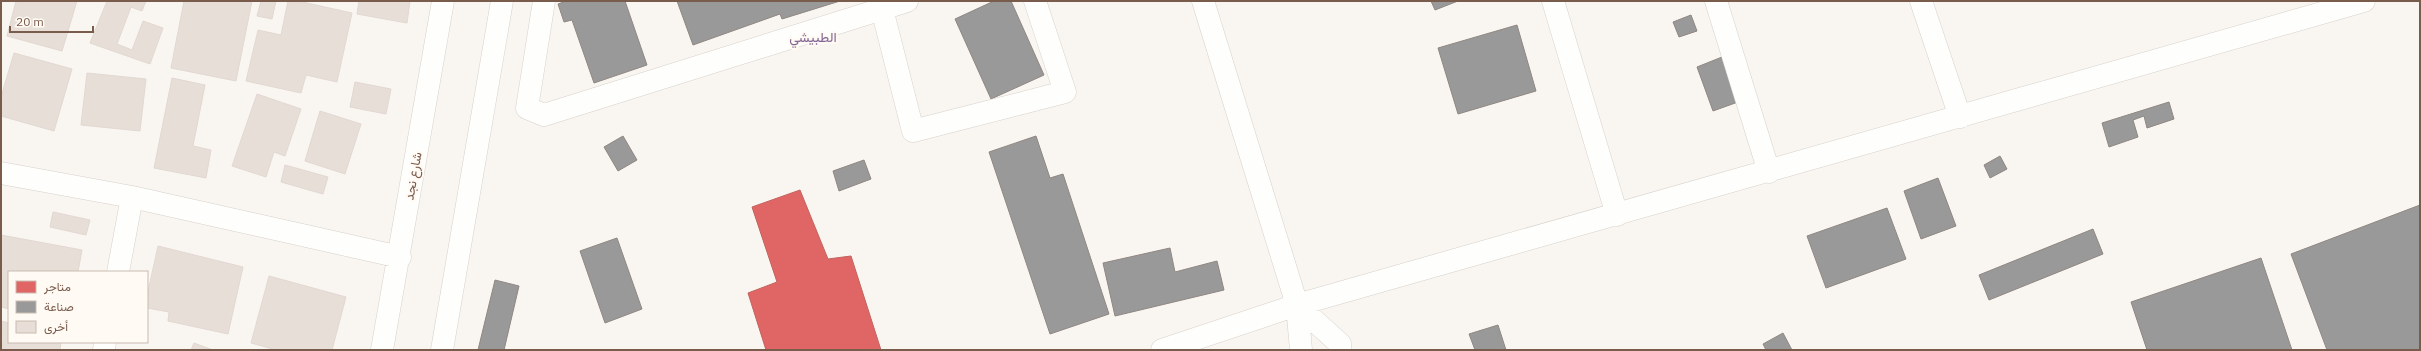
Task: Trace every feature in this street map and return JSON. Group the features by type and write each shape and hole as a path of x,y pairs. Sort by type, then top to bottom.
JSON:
{"street":[{"name":"شارع نجد","path":"382,350 400,257 443,1"},
{"path":"442,350 502,1"},
{"path":"544,1 527,108 544,115 907,1"},
{"path":"882,8 913,131 1065,92 1035,1"},
{"path":"1203,1 1297,305 1301,350"},
{"path":"1553,1 1618,215"},
{"path":"1716,1 1769,172"},
{"path":"1922,1 1960,117"},
{"path":"1162,350 1297,305 1769,172 2364,1"},
{"path":"1,173 132,197 400,257"},
{"path":"118,271 132,197"},
{"path":"1297,305 1340,344 1340,350"}],"building: متاجر":[{"path":"800,190 828,259 851,256 881,350 766,350 748,293 777,282 752,207"}],"building: صناعة":[{"path":"566,1 625,1 647,65 594,83 572,20 564,22 558,4"},
{"path":"677,1 840,1 782,19 780,14 693,45"},
{"path":"994,1 1011,1 1044,75 991,99 955,19"},
{"path":"1431,1 1458,1 1435,10"},
{"path":"1691,15 1697,31 1679,37 1673,22"},
{"path":"1517,25 1536,91 1458,114 1438,48"},
{"path":"1722,57 1738,102 1713,111 1697,67"},
{"path":"2169,102 2174,119 2147,128 2144,116 2133,120 2138,137 2109,147 2102,123"},
{"path":"623,136 637,160 618,171 604,147"},
{"path":"1036,136 1050,178 1063,174 1109,314 1050,334 989,152"},
{"path":"2000,156 2007,169 1990,178 1984,165"},
{"path":"864,160 871,179 839,191 833,171"},
{"path":"1938,178 1956,226 1921,239 1904,191"},
{"path":"2420,205 2420,350 2327,350 2291,254"},
{"path":"1887,208 1906,259 1826,288 1807,236"},
{"path":"2093,229 2103,254 1989,300 1979,275"},
{"path":"617,238 642,309 605,323 580,251"},
{"path":"1170,248 1175,272 1217,261 1224,290 1115,316 1103,263"},
{"path":"2261,258 2292,350 2147,350 2131,302"},
{"path":"495,280 519,286 504,350 478,350"},
{"path":"1498,325 1506,350 1475,350 1469,334"},
{"path":"1783,333 1792,350 1766,350 1763,344"}],"building: أخرى":[{"path":"16,1 77,1 62,51 7,36"},
{"path":"107,1 146,1 142,11 131,7 117,44 132,50 143,21 163,28 150,64 90,43"},
{"path":"184,1 252,1 236,81 171,68"},
{"path":"261,1 276,1 272,19 257,16"},
{"path":"288,1 298,1 352,13 337,82 306,75 301,93 246,81 258,30 281,35"},
{"path":"359,1 410,1 407,23 357,14"},
{"path":"14,53 72,69 54,131 1,116 1,97"},
{"path":"87,73 146,79 140,131 81,125"},
{"path":"172,78 205,85 193,146 211,150 206,178 154,168"},
{"path":"355,82 391,89 386,114 350,107"},
{"path":"257,94 301,109 285,156 274,152 266,177 232,166"},
{"path":"320,111 361,124 345,174 305,161"},
{"path":"285,165 328,177 323,194 281,182"},
{"path":"53,212 90,220 86,235 50,227"},
{"path":"1,235 82,250 78,271 8,271 8,309 1,307"},
{"path":"158,246 243,267 228,334 168,321 169,312 148,308 148,291"},
{"path":"269,276 346,297 332,350 276,350 251,343"},
{"path":"1,321 8,323 8,343 61,343 60,350 1,350"},
{"path":"194,343 213,350 191,350"}],"district":[{"name":"الطبيشي","path":"813,37"}]}
